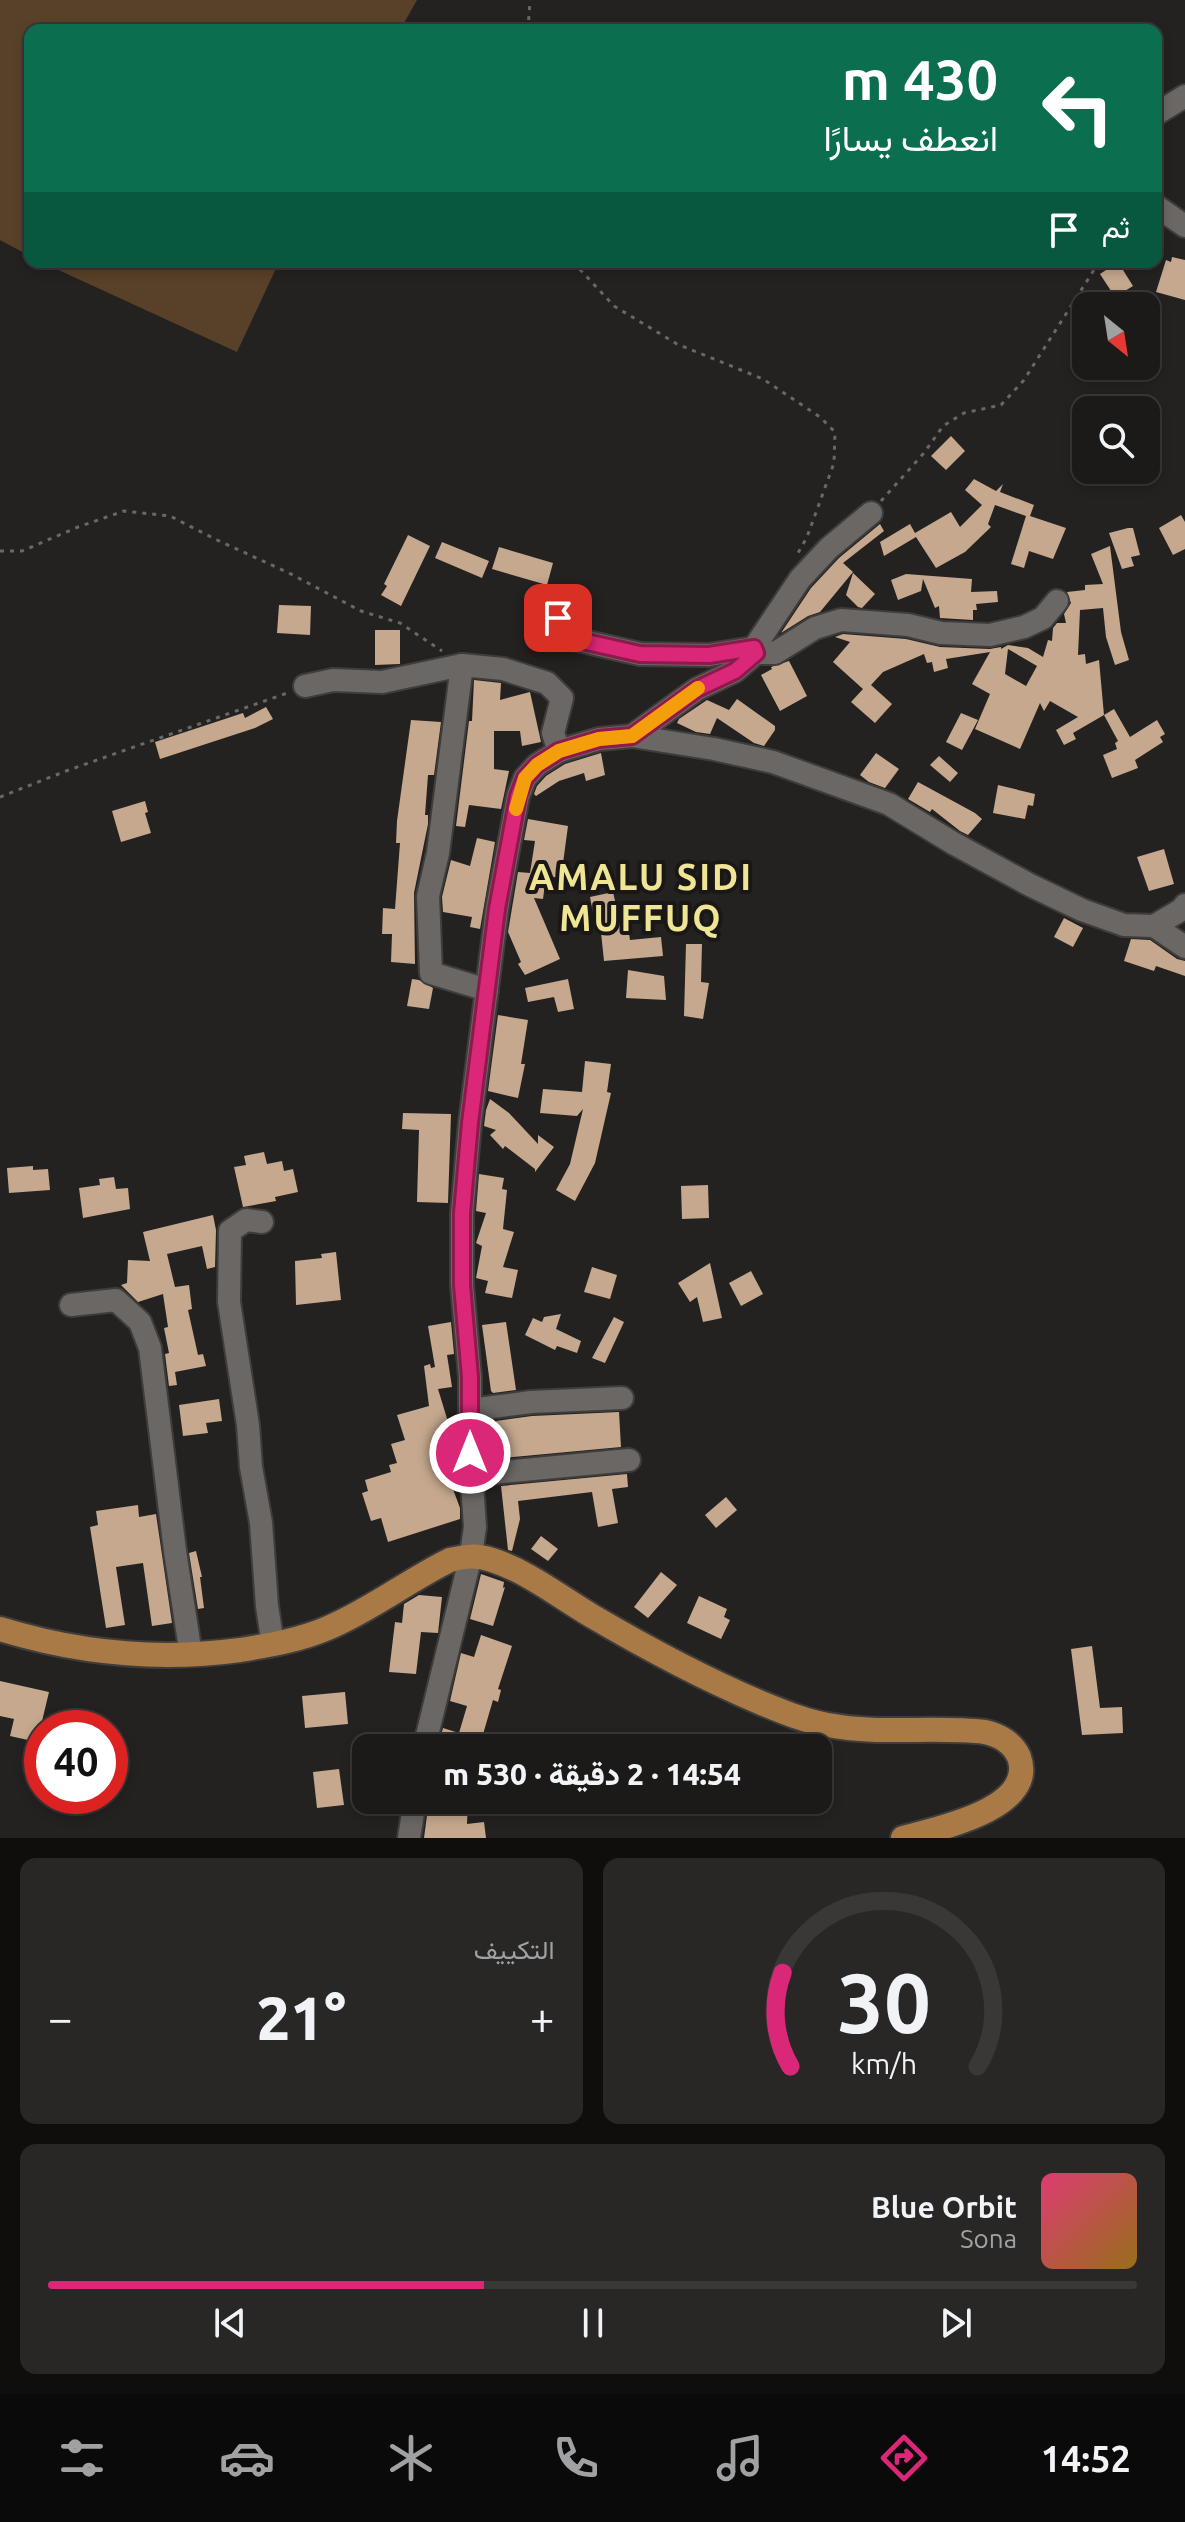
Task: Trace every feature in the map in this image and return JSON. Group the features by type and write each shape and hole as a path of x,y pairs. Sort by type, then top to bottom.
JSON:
{"main road":[{"path":"0,1629 111,1654 191,1655 273,1645 332,1627 450,1560 471,1555 482,1557 509,1567 643,1643 756,1701 801,1719 829,1726 870,1729 985,1732 1000,1736 1014,1748 1021,1771 1015,1787 1002,1802 976,1816 903,1838"}],"street":[{"path":"1162,110 1185,96"},
{"path":"1162,210 1185,226"},
{"path":"632,736 697,689 735,671 755,650 800,579 829,548 871,513"},
{"path":"561,599 559,628 569,638 640,654 709,655 755,650 775,653 815,628 841,620 908,625 941,633 990,635 1024,627 1043,618 1057,601"},
{"path":"462,665 438,853 428,896 431,973 487,990"},
{"path":"305,686 333,680 382,682 462,665 503,669 547,683 562,698 553,733 559,751"},
{"path":"427,1734 475,1527 470,1377 462,1285 462,1213 470,1123 497,909 518,796 525,778 537,765 559,751 599,739 632,736 773,762 889,804 953,843 1082,910 1124,925 1154,926 1185,947"},
{"path":"1154,926 1185,905"},
{"path":"262,1222 246,1220 230,1231 229,1302 261,1523 273,1645"},
{"path":"71,1305 116,1300 140,1322 150,1348 191,1655"},
{"path":"470,1410 531,1402 622,1398"},
{"path":"471,1475 629,1460"},
{"path":"409,1838 413,1814"}],"path":[{"path":"528,24 530,0"},
{"path":"579,268 614,306 677,344 763,379 820,417 835,432 834,463 807,537 794,561"},
{"path":"871,513 924,453 943,426 964,413 1001,405 1016,388 1095,268"},
{"path":"0,551 22,551 124,511 170,516 361,611 400,623 462,665"},
{"path":"0,797 305,686"}],"shaded area":[{"path":"0,0 417,0 403,24 24,24 24,253 0,240"},
{"path":"54,268 276,268 237,352"}],"building":[{"path":"1172,257 1185,260 1185,300 1156,292 1166,260 1171,262"},
{"path":"1109,268 1122,268 1133,286 1123,292 1112,292 1100,274"},
{"path":"951,436 965,451 946,470 931,456"},
{"path":"974,479 996,491 1003,484 1000,492 1034,505 1030,516 1066,528 1053,559 1029,551 1024,568 1011,564 1026,516 995,505 988,524 991,527 965,552 936,568 916,537 884,556 880,542 910,524 915,533 951,512 960,527 982,505 965,490"},
{"path":"1181,515 1185,522 1185,549 1173,555 1159,528"},
{"path":"880,524 884,531 843,563 853,572 820,612 781,633 811,588 839,558"},
{"path":"1133,528 1140,555 1131,557 1134,566 1122,569 1109,533"},
{"path":"408,535 430,546 401,606 381,595"},
{"path":"442,542 489,561 482,578 435,558"},
{"path":"1110,546 1121,632 1129,660 1115,665 1106,637 1103,608 1080,610 1078,655 1085,654 1086,664 1099,660 1104,715 1073,733 1076,739 1064,745 1056,730 1078,717 1050,701 1044,711 1040,703 1020,749 975,729 990,694 972,684 990,652 946,659 948,668 934,672 932,662 927,663 924,654 883,672 871,685 892,704 875,723 851,702 863,689 833,662 850,642 835,637 843,634 906,639 940,647 1001,649 1008,645 1028,648 1043,657 1048,640 1052,641 1053,628 1057,623 1066,623 1064,614 1071,603 1067,592 1085,590 1085,585 1103,584 1091,554","holes":["1008,649 1037,666 1026,686 1005,674"]},
{"path":"499,547 553,563 547,585 492,569"},
{"path":"853,573 875,594 862,608 846,595"},
{"path":"906,574 972,579 971,592 997,591 998,602 976,604 973,620 940,618 939,606 935,608 923,579 921,591 898,600 891,580"},
{"path":"279,605 311,606 310,635 277,633"},
{"path":"375,630 400,630 400,664 375,665"},
{"path":"789,661 807,696 780,711 761,675 771,667"},
{"path":"474,680 501,683 500,700 530,692 541,742 522,746 520,731 494,731 494,769 509,771 501,809 469,805 465,827 456,826 469,721 472,721"},
{"path":"737,699 775,726 764,746 754,743 717,718 710,734 696,732 677,723 707,700 729,710"},
{"path":"266,707 273,719 255,728 160,759 155,742 243,713 245,718"},
{"path":"1114,709 1130,737 1157,720 1165,734 1160,737 1163,742 1135,760 1138,768 1112,778 1103,755 1117,749 1115,743 1118,741 1104,715"},
{"path":"961,713 978,720 962,750 946,742"},
{"path":"411,720 441,722 434,775 428,775 425,815 428,815 428,824 414,893 415,964 391,962 392,934 382,934 383,908 395,909 400,843 396,843 397,821"},
{"path":"601,753 605,775 586,781 584,773 559,781 536,796 534,794 546,776 565,764"},
{"path":"876,753 899,769 885,788 860,775"},
{"path":"939,756 958,773 950,782 930,765"},
{"path":"918,782 982,819 968,835 960,831 932,809 930,812 908,799"},
{"path":"998,785 1035,794 1033,806 1028,805 1025,819 993,813"},
{"path":"145,801 151,833 121,842 112,811"},
{"path":"528,819 568,826 561,878 546,876 543,899 534,898 560,959 525,975 518,964 521,962 508,932 518,872 530,873 535,841 524,840"},
{"path":"477,838 495,842 480,929 470,927 472,917 443,912 442,897 451,860 470,866"},
{"path":"1164,849 1174,884 1149,891 1137,857"},
{"path":"613,892 621,927 628,927 630,940 661,937 663,956 604,961 600,923 595,924 590,897"},
{"path":"1064,918 1083,928 1073,947 1054,937"},
{"path":"1131,939 1150,940 1177,959 1185,961 1185,976 1156,966 1154,971 1124,961"},
{"path":"686,944 702,944 701,982 709,983 703,1019 684,1016"},
{"path":"628,970 664,976 666,1000 626,998"},
{"path":"412,979 433,988 429,1009 407,1006"},
{"path":"568,979 574,1009 558,1012 554,997 528,1002 525,988"},
{"path":"498,1015 528,1020 521,1064 525,1064 518,1098 488,1091"},
{"path":"585,1061 611,1064 607,1092 611,1093 595,1163 575,1201 556,1190 570,1164 583,1109 577,1116 540,1113 543,1089 582,1092"},
{"path":"490,1099 509,1113 538,1144 538,1135 554,1147 535,1172 505,1146 503,1149 490,1135 496,1130 484,1126"},
{"path":"403,1113 451,1114 448,1203 417,1202 419,1130 402,1129"},
{"path":"264,1152 267,1164 282,1161 284,1171 293,1169 298,1192 275,1197 276,1201 243,1207 234,1167 246,1165 244,1156"},
{"path":"33,1166 33,1170 48,1169 50,1190 9,1193 7,1168"},
{"path":"479,1174 504,1178 502,1189 507,1190 503,1229 514,1232 503,1267 518,1270 512,1298 485,1293 488,1281 476,1278 482,1246 476,1243 486,1213 476,1211"},
{"path":"114,1177 116,1189 128,1188 130,1209 83,1218 79,1188 100,1185 99,1179"},
{"path":"708,1185 709,1218 682,1219 681,1186"},
{"path":"213,1215 216,1230 215,1267 207,1269 202,1246 167,1254 175,1287 189,1285 192,1309 188,1310 198,1355 203,1354 206,1366 175,1372 177,1385 169,1386 165,1354 169,1353 164,1328 168,1327 163,1294 138,1302 121,1285 127,1283 128,1260 150,1261 143,1232"},
{"path":"336,1252 341,1300 296,1305 295,1261 322,1258 321,1254"},
{"path":"710,1263 722,1318 703,1322 697,1297 690,1302 678,1283"},
{"path":"592,1267 617,1275 610,1299 584,1292"},
{"path":"751,1271 763,1294 741,1306 729,1283"},
{"path":"561,1314 556,1329 581,1341 577,1353 557,1346 555,1350 525,1335 533,1318 542,1322 544,1317"},
{"path":"614,1317 624,1322 605,1363 592,1358"},
{"path":"451,1322 454,1354 447,1355 452,1387 438,1389 456,1448 457,1470 447,1473 460,1508 460,1519 388,1542 381,1518 371,1521 362,1493 368,1491 365,1480 391,1472 389,1465 397,1463 391,1444 405,1440 397,1415 429,1406 424,1366 430,1364 431,1368 435,1367 428,1326"},
{"path":"506,1322 516,1390 493,1393 482,1325"},
{"path":"219,1399 222,1421 206,1423 208,1433 183,1436 179,1405"},
{"path":"619,1412 621,1447 492,1459 491,1434 498,1433 496,1421"},
{"path":"627,1474 628,1487 612,1489 618,1523 598,1527 592,1492 518,1501 520,1519 512,1551 508,1550 501,1486"},
{"path":"726,1497 737,1510 716,1528 705,1515"},
{"path":"138,1505 139,1517 156,1514 172,1623 152,1626 143,1563 116,1567 125,1625 106,1628 90,1527 98,1525 96,1511"},
{"path":"541,1536 558,1549 548,1561 531,1549"},
{"path":"196,1551 204,1608 198,1609 189,1553"},
{"path":"661,1572 677,1585 648,1618 634,1607"},
{"path":"481,1574 504,1582 493,1626 470,1619"},
{"path":"419,1595 442,1597 438,1633 421,1632 416,1674 389,1672 395,1622 402,1623 404,1604"},
{"path":"699,1596 727,1609 724,1617 730,1620 721,1639 687,1623"},
{"path":"481,1635 512,1646 498,1689 501,1690 498,1702 493,1700 483,1734 442,1734 443,1728 459,1733 467,1706 450,1701 461,1653 474,1657"},
{"path":"1092,1646 1100,1708 1122,1707 1123,1733 1082,1735 1071,1649"},
{"path":"0,1681 49,1692 45,1710 24,1710 24,1739 10,1736 14,1719 0,1716"},
{"path":"345,1692 348,1724 305,1728 302,1696"},
{"path":"339,1769 344,1805 317,1808 313,1772"},
{"path":"427,1814 467,1814 467,1824 484,1822 486,1838 424,1838"}],"slow traffic":[{"path":"516,809 525,778 537,765 559,751 599,739 632,736 698,688"}],"district":[{"name":"AMALU SIDI MUFFUQ","path":"641,898"}],"route":[{"path":"470,1453 470,1377 462,1285 462,1213 497,909 518,796 525,778 537,765 559,751 599,739 632,736 697,689 735,671 756,653 754,648 709,655 640,654 569,638 559,628 558,618"}]}
